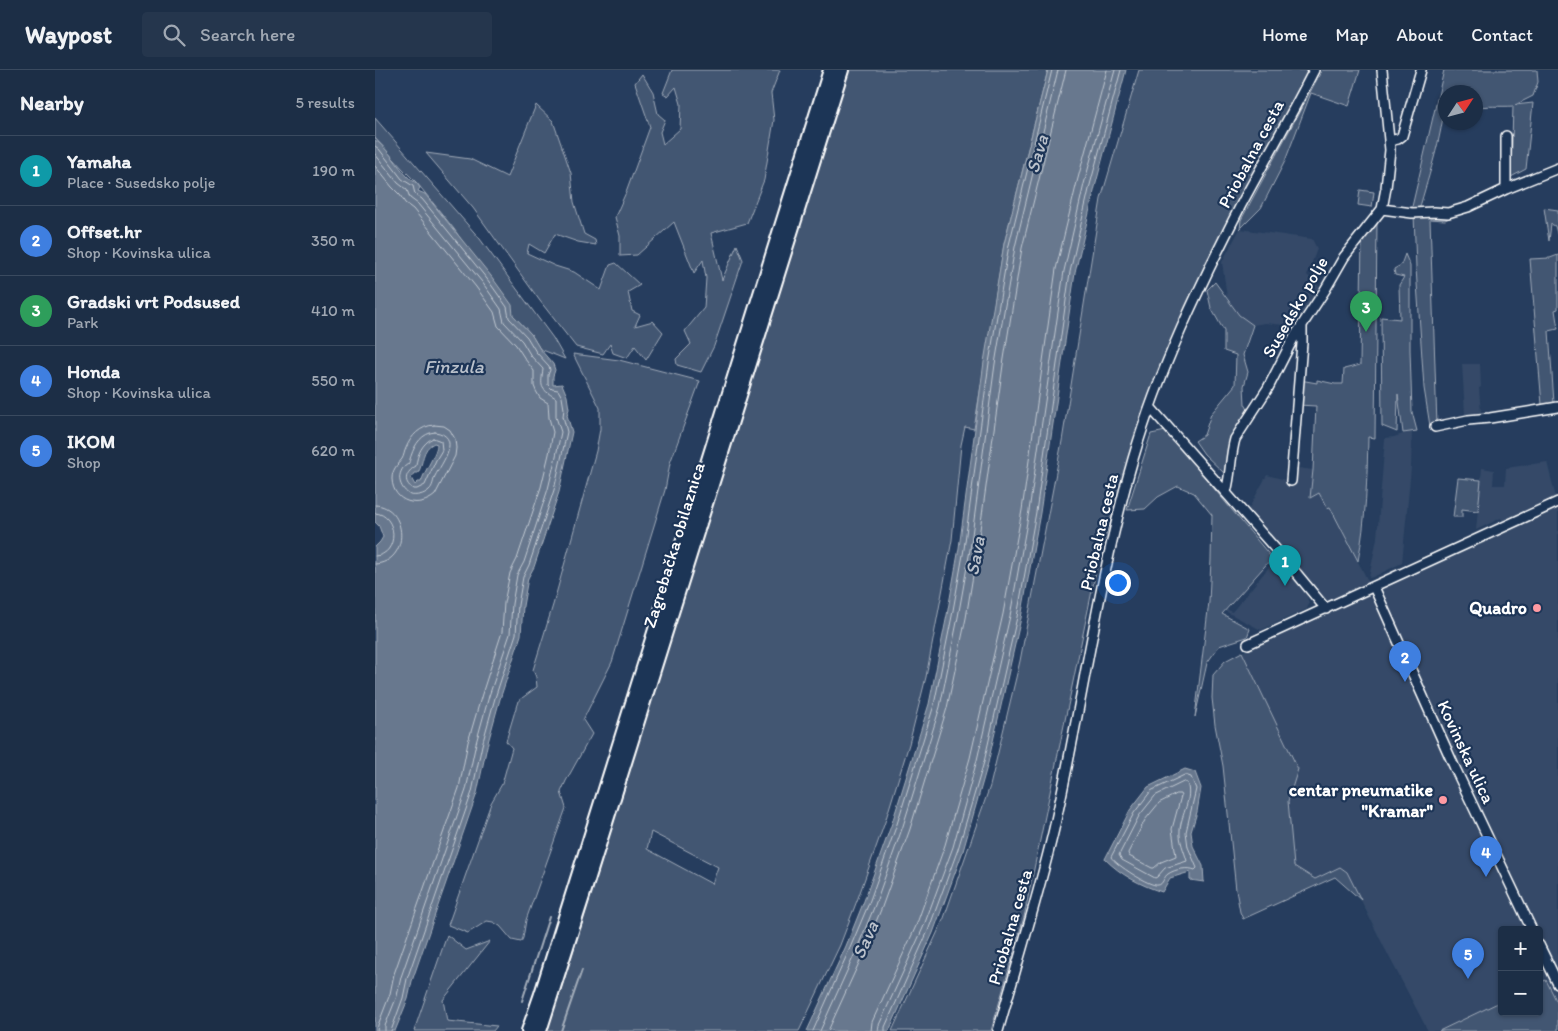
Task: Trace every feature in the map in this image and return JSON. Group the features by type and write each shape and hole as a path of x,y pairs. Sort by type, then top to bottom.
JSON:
{"highway":[{"name":"Zagrebačka obilaznica","path":"528,1031 831,70"},
{"name":"Zagrebačka obilaznica","path":"540,1031 842,70"}],"street":[{"name":"Priobalna cesta","path":"998,1031 1031,919 1053,829 1111,547 1133,459 1150,407 1197,292 1314,70"},
{"name":"Susedsko polje","path":"1226,492 1235,439 1268,388 1293,339 1347,252 1382,208 1389,168 1389,140 1382,70"},
{"path":"1389,140 1399,140 1402,136 1421,70"},
{"path":"1506,136 1506,188"},
{"path":"1382,208 1411,213 1448,213 1468,207 1506,188 1558,168"},
{"path":"1291,481 1302,325"},
{"path":"1435,427 1467,420 1490,418 1558,406"},
{"path":"1150,407 1288,562 1326,609"},
{"path":"1248,644 1558,502"},
{"name":"Kovinska ulica","path":"1373,587 1454,766 1530,926"},
{"path":"1543,953 1558,984"}],"shaded area":[{"path":"672,70 780,70 771,93 774,120 764,180 747,223 711,233 722,280 737,245 743,260 714,346 701,372 677,365 676,359 691,344 685,331 704,308 706,278 703,260 694,273 674,222 637,255 620,256 620,236 615,217 650,127 635,83 642,74 653,92 658,114 665,120 660,132 663,144 680,129 681,104 676,87 668,96 663,93"},
{"path":"848,70 1048,70 1004,244 974,429 965,427 961,445 952,540 926,677 909,744 885,822 840,945 799,1031 547,1031","holes":["651,832 718,867 712,884 647,849"]},
{"path":"1139,70 1309,70 1206,262 1150,399 1099,557 1024,917 991,1031 892,1031 944,918 990,786 1020,661 1062,441 1101,199"},
{"path":"1322,70 1360,70 1349,106 1311,93 1285,161 1261,208 1240,229 1241,220"},
{"path":"1444,70 1537,70 1538,82 1533,96 1515,105 1533,103 1526,169 1511,177 1513,106 1483,107 1483,85 1440,85"},
{"path":"1438,96 1438,130 1440,130 1432,167 1419,210 1411,211"},
{"path":"536,105 553,121 571,173 574,202 584,234 595,240 596,245 578,242 555,234 544,253 529,244 527,253 555,266 574,272 601,290 610,265 616,263 640,285 628,292 632,311 640,315 635,326 653,321 663,332 646,360 635,346 627,358 613,353 610,344 603,354 576,347 540,301 473,208 426,153 470,159 507,177"},
{"path":"375,118 480,239 553,338 565,359 540,349 531,334 513,315 454,229 417,183 375,138"},
{"path":"1360,190 1374,192 1372,207 1358,205"},
{"path":"1475,207 1445,220 1430,219 1437,426 1430,426 1424,388 1414,214"},
{"path":"1544,208 1558,210 1558,237 1555,226 1551,224 1549,241"},
{"path":"1377,218 1375,438 1368,437 1367,484 1358,561 1330,507 1327,508 1319,493 1310,498 1316,406 1298,405 1300,380 1317,383 1317,380 1343,384 1344,369 1360,365 1362,237"},
{"path":"1240,229 1312,239 1317,249 1307,275 1322,289 1296,331 1284,325 1265,323 1253,325 1239,315 1227,297 1222,262"},
{"path":"1405,254 1410,266 1412,412 1417,431 1403,433 1398,394 1397,432 1382,426 1381,317 1400,319 1399,285 1404,277 1395,275 1394,269 1401,265"},
{"path":"1558,255 1558,309 1555,310 1558,329 1549,331 1554,403 1542,405 1530,259 1550,258"},
{"path":"1215,282 1239,315 1253,325 1243,355 1248,372 1244,386 1245,404 1251,415 1229,442 1225,474 1204,454 1195,441 1204,435 1211,414 1235,385 1236,355 1224,351 1224,331 1211,308 1207,290"},
{"path":"573,354 619,360 700,381 670,463 665,490 612,662 583,720 592,734 561,792 566,808 526,920 521,942 512,940 500,926 493,922 487,921 468,933 448,925 491,803 502,784 512,748 506,741 518,701 537,687 533,670 596,451 600,429 600,408"},
{"path":"1462,364 1480,364 1481,413 1465,414"},
{"path":"1166,431 1272,558 1222,614 1250,629 1247,637 1219,646 1207,663 1195,717 1209,602 1212,515 1194,493 1178,486 1158,497 1145,509 1127,510 1151,434"},
{"path":"1412,431 1411,468 1402,563 1369,578 1377,538 1385,438"},
{"path":"1547,462 1556,498 1503,522 1501,518 1476,530 1482,468 1494,470 1493,485 1505,485 1506,468"},
{"path":"1291,467 1313,470 1310,497 1319,493 1327,507 1330,507 1369,583 1328,602 1323,600 1247,512 1267,475 1290,481"},
{"path":"1458,478 1481,480 1478,511 1462,509 1462,517 1453,517"},
{"path":"1558,505 1558,1004 1546,980 1543,981 1543,926 1498,926 1498,1003 1439,1031 1428,1031 1347,872 1340,867 1315,879 1294,867 1288,801 1298,769 1242,652"},
{"path":"1278,556 1281,565 1290,571 1305,588 1309,604 1307,609 1261,630 1221,609 1222,607 1232,612"},
{"path":"1242,652 1298,769 1288,801 1294,866 1315,879 1340,867 1347,872 1361,900 1335,877 1243,919 1236,890 1223,766 1212,698 1213,675 1225,661"},
{"path":"447,935 466,950 490,941 443,1000 447,1021 497,1026 493,1031 414,1031"},
{"path":"1546,980 1558,1004 1558,1031 1439,1031 1498,1003 1498,1016 1543,1016 1543,981"}],"water":[{"name":"Sava","path":"1048,70 1126,70 1095,187 1075,273 1040,513 1021,618 988,763 963,851 933,933 889,1031 807,1031 846,946 864,901 892,823 929,704 959,548 984,362 1004,244"},
{"name":"Finzula","path":"375,140 385,148 408,177 417,184 420,188 418,191 425,194 491,276 512,305 513,315 531,334 540,349 553,364 555,370 553,385 562,384 567,396 569,409 567,415 572,432 559,492 534,567 528,578 523,606 521,635 500,699 477,793 412,981 408,999 395,1031 375,1031 375,547 383,537 379,526 375,522","holes":["434,443 437,444 421,482 415,485 411,478 414,473 418,473 427,449"]},
{"path":"1185,769 1195,772 1201,788 1191,832 1193,846 1203,866 1204,882 1190,880 1190,872 1170,878 1162,892 1131,879 1105,859 1130,810 1148,787"}],"waterway":[{"path":"522,1001 549,917"},
{"path":"561,1031 582,970"}],"place":[{"name":"Gradski vrt Podsused","path":"1366,332"},
{"name":"Yamaha","path":"1285,586"},
{"name":"Quadro","path":"1537,608"},
{"name":"Offset.hr","path":"1405,682"},
{"name":"centar pneumatike \"Kramar\"","path":"1443,800"},
{"name":"Honda","path":"1486,877"},
{"name":"IKOM","path":"1468,979"}]}
